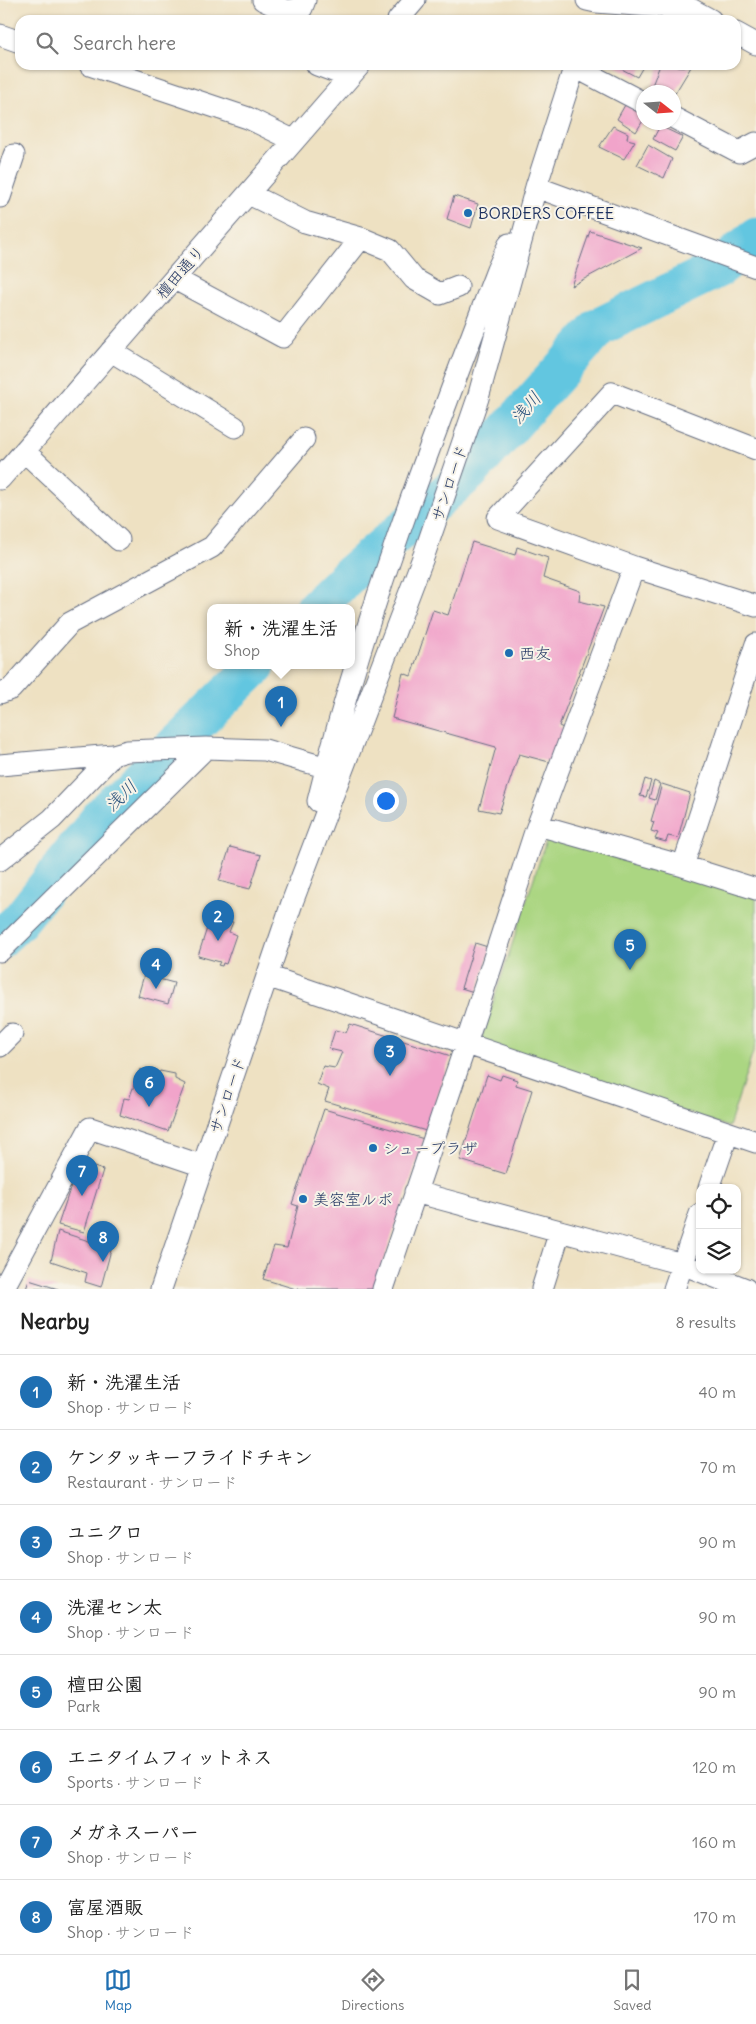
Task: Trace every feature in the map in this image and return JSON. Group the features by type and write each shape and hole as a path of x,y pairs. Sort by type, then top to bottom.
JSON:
{"street":[{"path":"263,0 284,15 302,8 305,0"},
{"path":"402,15 415,0"},
{"path":"592,6 690,9 701,15"},
{"path":"0,35 15,40"},
{"path":"741,36 756,44"},
{"path":"105,70 248,118 293,140"},
{"name":"サンロード","path":"333,770 424,555 478,398 536,187 574,70"},
{"path":"582,70 636,99"},
{"name":"檀田通り","path":"0,478 355,71"},
{"path":"681,122 738,152 756,143"},
{"path":"0,197 14,155"},
{"path":"536,187 756,267"},
{"name":"サンロード","path":"161,1289 293,900 333,770 360,646 426,452 497,270 536,187"},
{"path":"249,194 305,222 361,238 390,250 414,279 440,294 458,287"},
{"path":"175,279 283,337 361,238"},
{"path":"111,351 235,427"},
{"path":"756,450 612,393 498,518 634,567 756,606"},
{"path":"0,693 10,690 70,623 212,547 304,439"},
{"path":"24,451 119,540"},
{"path":"383,1289 538,825 634,567"},
{"path":"682,866 756,644"},
{"path":"0,951 200,749"},
{"path":"0,765 200,749 265,750 333,770"},
{"path":"0,860 52,819 120,754"},
{"path":"538,825 756,889"},
{"path":"267,976 756,1142"},
{"path":"3,1289 90,1128 203,1166"},
{"path":"710,1184 728,1133"},
{"path":"415,1192 682,1264 746,1289"},
{"path":"674,1289 696,1225"},
{"path":"542,1289 560,1231"}],"green space":[{"path":"547,838 756,898 756,1043 729,1127 480,1042"}],"building":[{"path":"624,70 641,70 637,77"},
{"path":"658,70 689,70 680,85 652,85"},
{"path":"625,105 636,111 637,130 636,132 617,119"},
{"path":"613,126 628,133 627,139 635,141 624,159 599,147"},
{"path":"658,130 668,130 683,137 675,151 653,139"},
{"path":"648,145 672,159 664,178 637,165"},
{"path":"454,196 478,204 471,228 447,219"},
{"path":"590,231 642,248 571,286"},
{"path":"472,542 515,555 517,547 548,558 543,578 580,591 579,601 604,607 559,726 565,729 553,763 519,754 499,813 479,809 496,747 392,718 403,673 411,676 433,610 448,615"},
{"path":"645,779 651,781 646,797 640,796"},
{"path":"654,781 660,784 655,800 649,798"},
{"path":"662,784 690,793 678,838 668,836 666,842 655,839 658,833 651,831 654,822 651,821"},
{"path":"230,847 261,855 250,889 219,881"},
{"path":"216,917 233,922 229,932 236,935 226,964 223,963 222,966 218,965 220,962 198,956 208,925 214,925"},
{"path":"475,943 491,948 477,993 461,988"},
{"path":"144,975 174,983 168,1004 138,996"},
{"path":"350,1024 451,1056 426,1131 325,1101 329,1089 317,1084 323,1066 335,1068 342,1052 329,1049 335,1030 346,1033"},
{"path":"140,1069 158,1074 160,1071 175,1074 175,1079 185,1084 168,1131 120,1115 124,1098 129,1099"},
{"path":"487,1075 500,1080 502,1075 517,1080 516,1085 532,1090 506,1174 460,1160"},
{"path":"324,1109 424,1139 374,1289 296,1289 263,1279 274,1246 287,1248 298,1206 292,1204"},
{"path":"79,1162 103,1170 84,1232 58,1225"},
{"path":"58,1231 111,1250 101,1287 85,1282 87,1273 51,1261"},
{"path":"29,1280 58,1289 26,1289"}],"waterway":[{"name":"浅川","path":"319,604 350,574 469,473 599,327 719,268 756,237"},
{"name":"浅川","path":"0,939 20,920 103,814 253,669"}],"place":[{"name":"BORDERS COFFEE","path":"468,213"},
{"name":"西友","path":"509,653"},
{"name":"新・洗濯生活","path":"281,727"},
{"name":"ケンタッキーフライドチキン","path":"218,941"},
{"name":"檀田公園","path":"630,970"},
{"name":"洗濯セン太","path":"156,989"},
{"name":"ユニクロ","path":"390,1076"},
{"name":"エニタイムフィットネス","path":"149,1107"},
{"name":"シュープラザ","path":"373,1148"},
{"name":"メガネスーパー","path":"82,1196"},
{"name":"美容室ルポ","path":"303,1199"},
{"name":"富屋酒販","path":"103,1262"}]}
